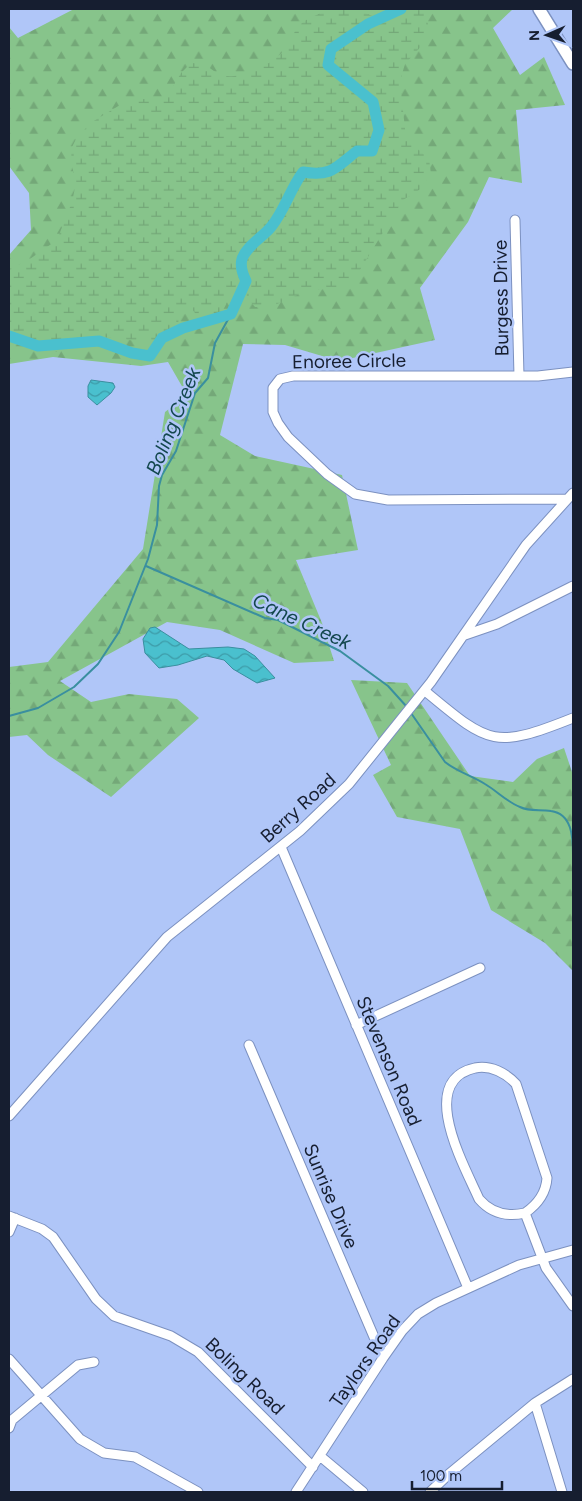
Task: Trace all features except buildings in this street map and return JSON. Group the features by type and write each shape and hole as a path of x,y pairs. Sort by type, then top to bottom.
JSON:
{"main road":[{"path":"539,9 573,64"}],"street":[{"name":"Burgess Drive","path":"515,220 520,376"},
{"name":"Enoree Circle","path":"570,496 388,500 361,496 340,486 304,453 281,428 274,412 273,388 275,382 293,376 545,376 573,372"},
{"name":"Berry Road","path":"9,1116 167,937 281,847 342,791 425,691 519,554 570,496"},
{"path":"465,635 497,624 573,586"},
{"path":"425,691 471,728 497,738 529,735 573,718"},
{"name":"Stevenson Road","path":"281,847 468,1288"},
{"path":"356,1025 480,968"},
{"name":"Sunrise Drive","path":"250,1045 383,1358"},
{"path":"475,1068 493,1068 510,1077 516,1084 546,1168 546,1188 533,1208 525,1213 507,1214 486,1206 480,1199 471,1181 449,1123 445,1106 448,1089 454,1080 475,1068"},
{"path":"525,1213 549,1273 573,1306"},
{"path":"9,1232 12,1217"},
{"name":"Boling Road","path":"12,1217 42,1229 53,1237 96,1298 114,1316 171,1336 207,1359 313,1467"},
{"name":"Taylors Road","path":"296,1492 383,1358 402,1331 418,1314 436,1303 519,1265 573,1250"},
{"path":"9,1359 80,1439 104,1453 135,1457 198,1492"},
{"path":"9,1428 12,1420 78,1365 94,1362"},
{"path":"432,1492 535,1403 573,1379"},
{"path":"535,1403 562,1492"},
{"path":"320,1456 363,1492"}],"green space":[{"path":"354,8 385,19 391,18 403,9 427,9 428,28 425,42 405,64 400,83 406,138 429,159 431,174 419,190 403,200 355,278 343,287 307,291 270,307 255,307 247,298 246,282 236,286 215,325 204,325 192,309 179,315 177,337 167,341 148,342 118,338 98,338 77,347 52,352 33,350 18,342 12,335 8,319 9,269 27,261 57,240 72,202 76,183 71,149 77,137 92,122 120,105 144,99 166,99 181,73 191,63 204,65 221,75 227,76 241,75 262,67 275,59 285,49 302,23 329,9"},
{"path":"74,9 513,9 493,28 520,75 544,57 565,105 516,110 522,183 489,177 468,222 420,288 435,340 339,361 285,345 243,344 220,435 255,456 342,475 358,550 296,560 322,623 334,661 294,663 220,630 167,622 60,681 91,702 129,694 177,699 199,718 111,797 48,755 27,735 9,737 9,667 48,662 143,549 165,412 187,395 168,362 141,366 53,357 9,364 9,255 31,230 29,193 9,166 9,27 18,38"},
{"path":"351,680 407,683 470,776 513,782 537,759 564,748 573,775 573,971 545,943 491,910 460,829 397,817 373,775 391,765"}],"water":[{"path":"91,380 113,383 115,387 97,405 88,397 88,386"},
{"path":"155,627 189,649 228,647 244,649 255,656 275,678 257,683 233,669 224,660 207,656 178,665 159,668 145,653 143,639 150,628"}],"waterway":[{"path":"9,336 38,346 99,341 132,353 150,356 162,338 183,328 231,314 246,281 241,265 244,254 251,245 268,231 276,220 303,172 327,172 357,151 372,151 379,130 373,102 328,65 331,49 368,24 401,9"},
{"name":"Boling Creek","path":"9,716 38,708 74,687 98,664 119,632 148,559 157,525 159,486 162,475 176,451 195,393 208,378 215,343 231,314"},
{"name":"Cane Creek","path":"146,566 265,618 278,620 340,651 388,686 407,707"},
{"name":"Cane Creek","path":"411,713 449,765 485,784 515,805 524,809 551,811 563,817 567,821 572,834 573,854"}]}
